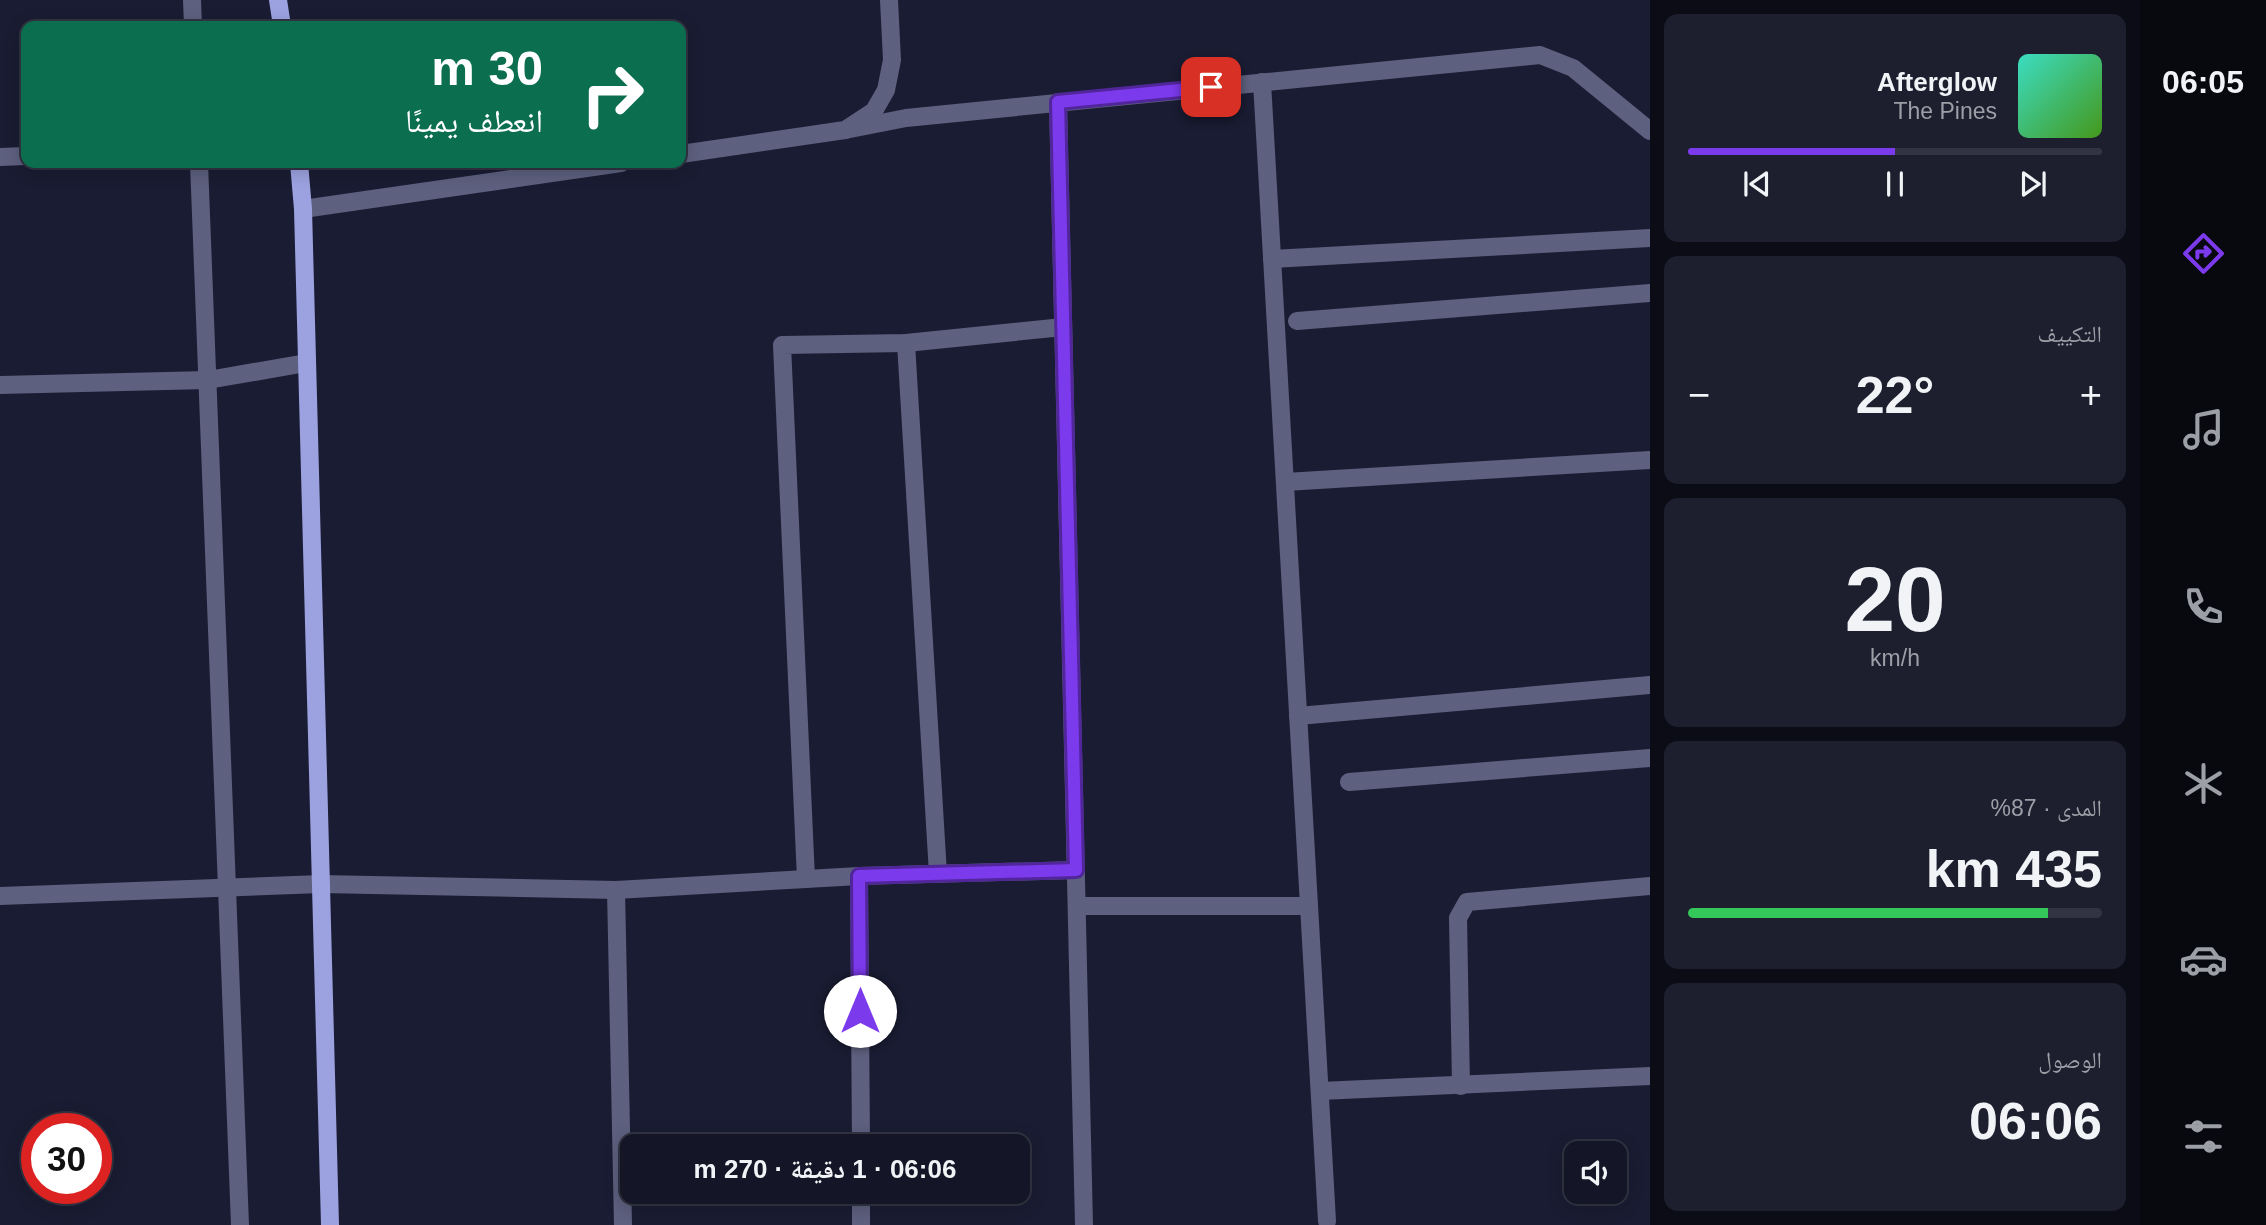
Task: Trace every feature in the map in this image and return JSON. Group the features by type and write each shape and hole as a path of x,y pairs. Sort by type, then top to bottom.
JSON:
{"main road":[{"path":"278,0 281,21"},
{"path":"299,168 303,209 330,1225"}],"street":[{"path":"192,0 193,21"},
{"path":"845,130 874,111 886,90 892,61 889,0"},
{"path":"686,153 845,130 906,118 1539,55 1573,68 1650,131"},
{"path":"1262,82 1327,1221"},
{"path":"1058,102 1084,1225"},
{"path":"0,157 21,156"},
{"path":"199,168 240,1225"},
{"path":"303,209 586,168"},
{"path":"1272,259 1650,238"},
{"path":"1297,321 1650,293"},
{"path":"806,879 782,345 906,343 1063,327"},
{"path":"906,343 938,874"},
{"path":"0,385 208,380 306,363"},
{"path":"1285,482 1650,460"},
{"path":"1298,716 1650,685"},
{"path":"1349,782 1650,758"},
{"path":"0,896 321,884 616,890 859,876 1076,870"},
{"path":"859,876 861,1134"},
{"path":"1461,1086 1458,918 1467,902 1650,886"},
{"path":"616,890 623,1225"},
{"path":"1077,906 1309,906"},
{"path":"1320,1091 1650,1076"},
{"path":"861,1204 861,1225"}],"route":[{"path":"860,1011 859,876 1076,870 1058,102 1211,87"}]}
